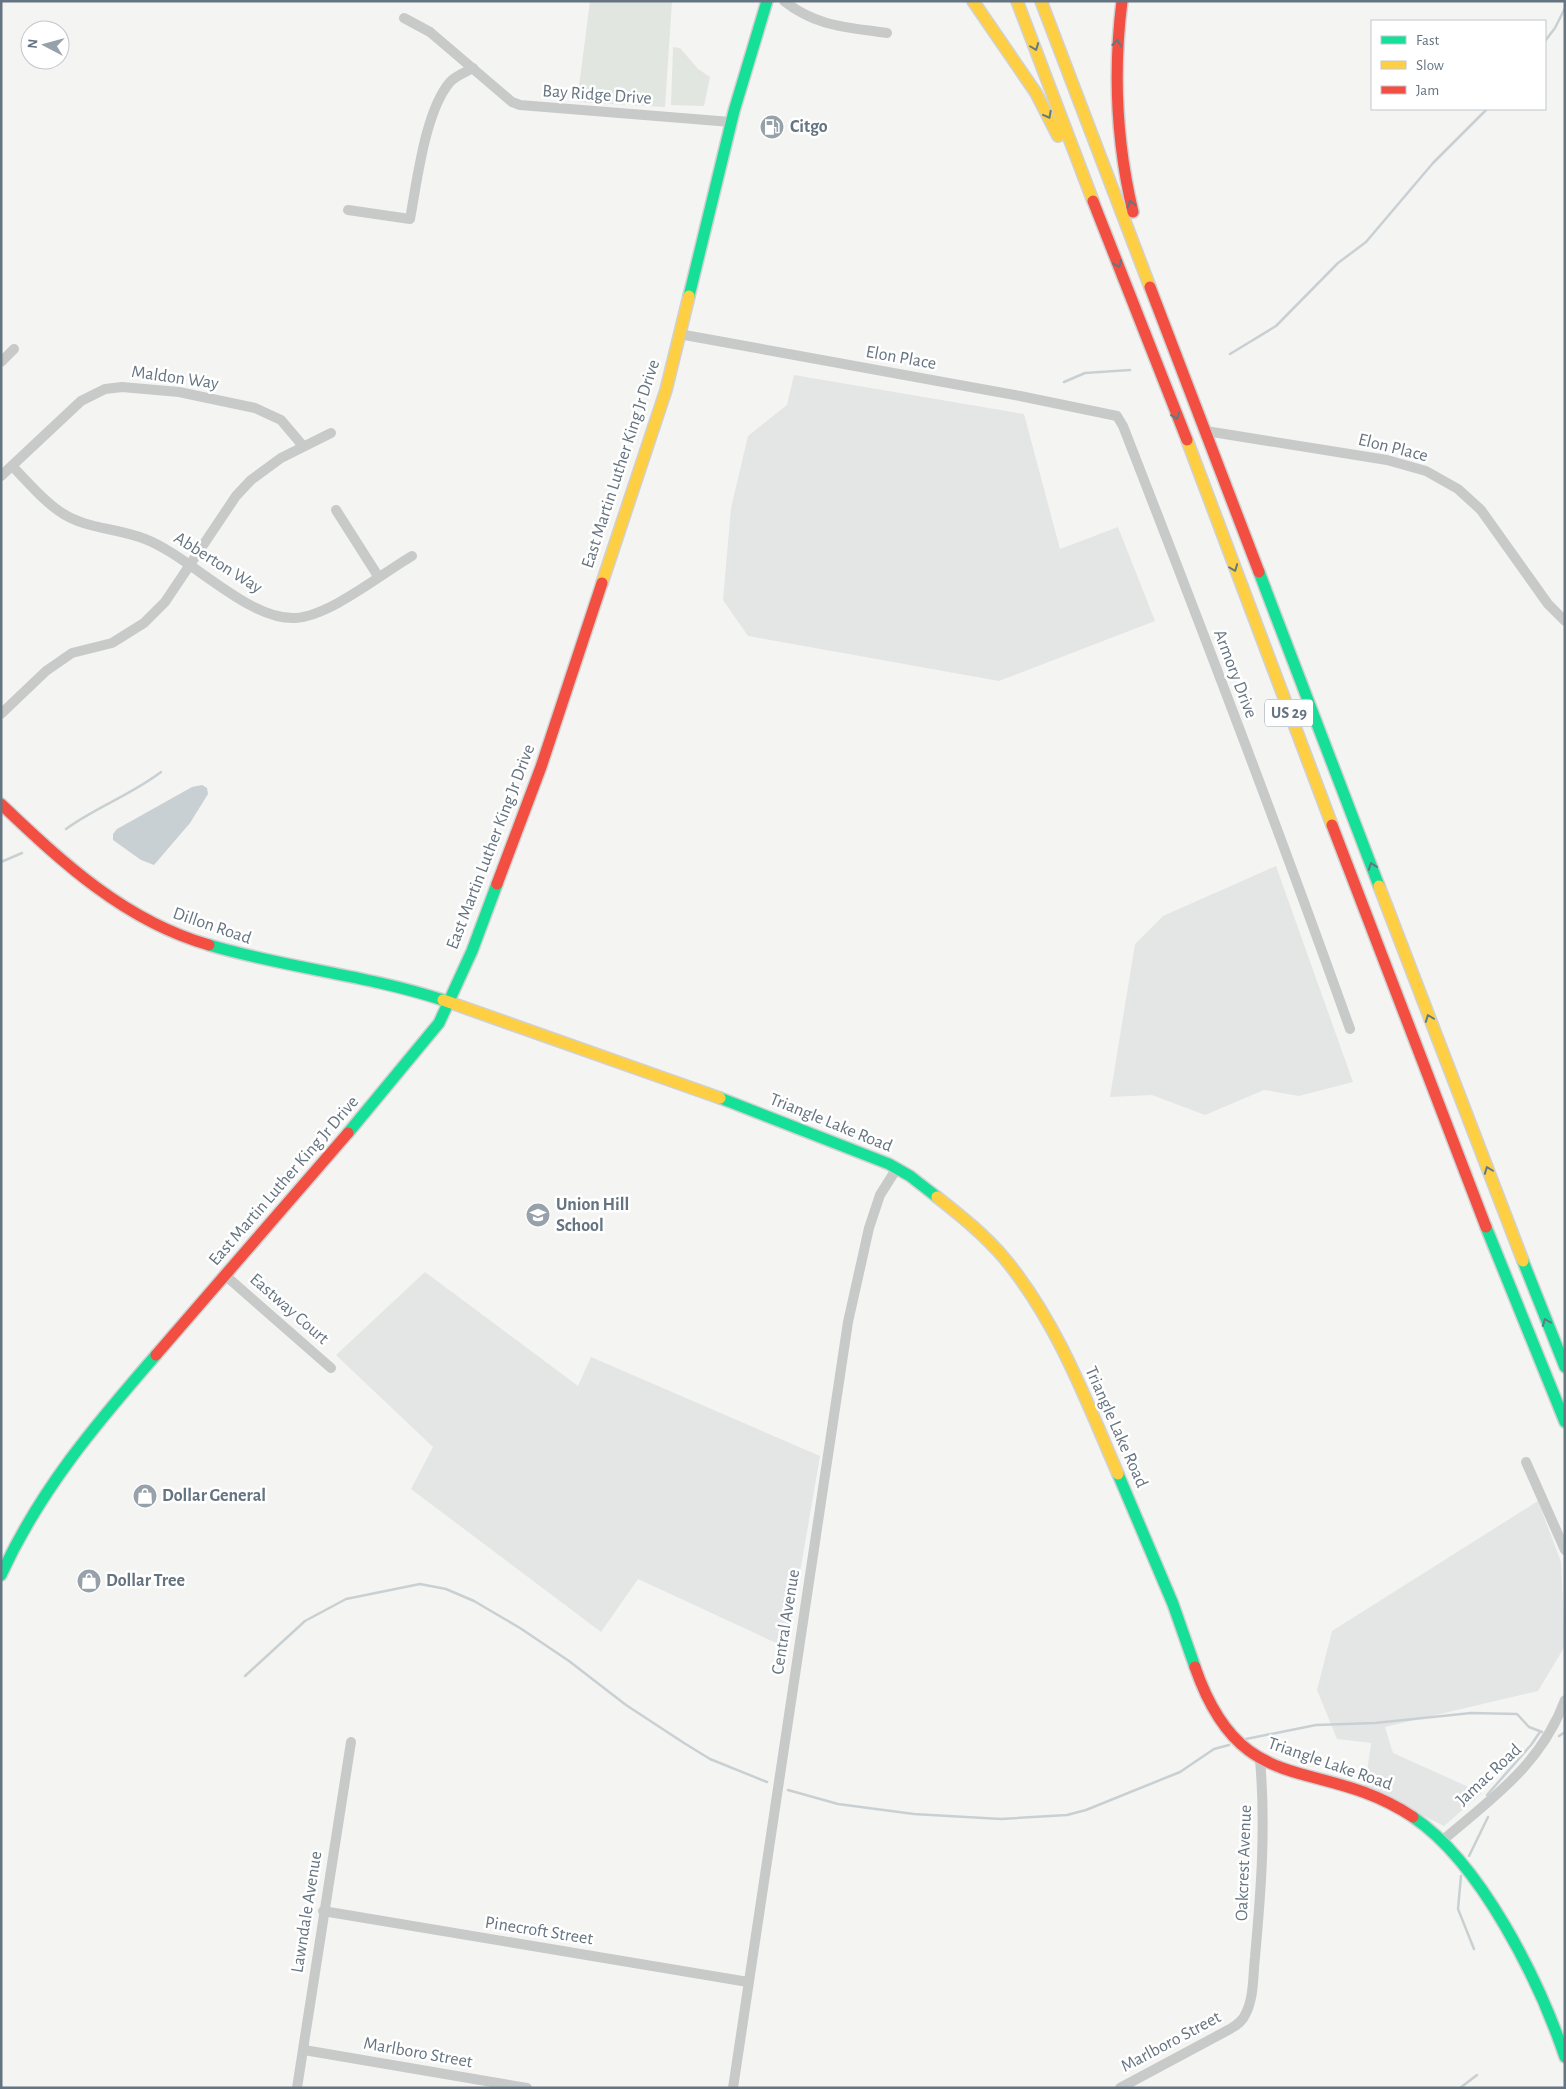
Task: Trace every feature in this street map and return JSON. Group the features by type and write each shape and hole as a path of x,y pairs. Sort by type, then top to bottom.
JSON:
{"main road":[{"name":"East Martin Luther King Jr Drive","path":"1,1575 27,1520 65,1464 390,1084 439,1023 450,1002 472,951 541,767 666,390 731,122 767,1"},
{"path":"974,1 1036,93 1062,144 1086,200 1109,242"},
{"name":"US 29","path":"1018,1 1502,1266 1565,1422"},
{"name":"US 29","path":"1041,1 1164,318 1434,1032 1565,1367"},
{"path":"1122,1 1116,55 1116,124 1127,191 1164,318"},
{"name":"Dillon Road","path":"1,804 88,883 122,906 169,931 218,950 386,983 450,1002"},
{"name":"Triangle Lake Road","path":"450,1002 752,1109 897,1168 955,1210 988,1240 1022,1277 1055,1332 1086,1400 1174,1608 1203,1686 1219,1720 1235,1740 1260,1760 1303,1777 1370,1794 1395,1806 1442,1841 1469,1870 1492,1902 1558,2034 1565,2056"}],"street":[{"path":"784,1 798,12 819,22 887,34"},
{"name":"Bay Ridge Drive","path":"404,18 430,32 512,102 520,105 731,122"},
{"path":"348,210 410,219 424,148 440,97 451,81 473,68"},
{"name":"Elon Place","path":"679,334 1117,416"},
{"path":"1,362 14,349"},
{"name":"Maldon Way","path":"1,476 81,401 99,392 122,387 134,386 179,392 255,408 281,420 303,446"},
{"name":"Armory Drive","path":"1117,416 1123,426 1306,904 1350,1029"},
{"name":"Elon Place","path":"1206,431 1387,460 1426,471 1458,489 1481,510 1548,604 1565,621"},
{"path":"1,714 46,671 72,653 112,643 144,623 165,602 241,491 264,469 303,446 331,433"},
{"name":"Abberton Way","path":"12,466 63,514 85,523 146,539 163,547 257,608 280,616 293,618 319,612 412,556"},
{"path":"336,510 378,576"},
{"name":"Central Avenue","path":"733,2088 848,1322 869,1228 880,1195 897,1168"},
{"name":"Eastway Court","path":"226,1276 331,1368"},
{"path":"1526,1462 1565,1550"},
{"name":"Jamac Road","path":"1442,1841 1530,1763 1548,1737 1565,1700"},
{"name":"Lawndale Avenue","path":"297,2088 323,1911 351,1742"},
{"name":"Oakcrest Avenue","path":"1254,1968 1262,1870 1263,1787 1260,1760"},
{"name":"Pinecroft Street","path":"323,1911 748,1982"},
{"name":"Marlboro Street","path":"1120,2088 1241,2022 1249,2006 1254,1968"},
{"name":"Marlboro Street","path":"304,2050 526,2088"}],"shaded area":[{"path":"590,1 672,1 665,107 577,102"},
{"path":"673,47 680,48 698,69 710,77 704,106 671,105"},
{"path":"794,375 1024,414 1060,549 1118,527 1155,621 999,681 748,636 723,600 731,508 748,436 787,405"},
{"path":"202,785 207,788 208,794 190,823 154,865 141,860 113,840 113,834 117,829 192,787"},
{"path":"1276,866 1353,1082 1299,1096 1264,1090 1205,1115 1152,1095 1110,1097 1135,944 1163,916"},
{"path":"425,1272 578,1386 591,1357 820,1456 787,1648 638,1579 601,1632 411,1489 433,1447 336,1355"},
{"path":"1538,1501 1561,1562 1565,1646 1538,1691 1385,1727 1393,1753 1482,1793 1444,1826 1365,1787 1371,1743 1337,1739 1317,1690 1332,1631"}],"waterway":[{"path":"1546,40 1555,28 1565,8"},
{"path":"1230,354 1276,326 1338,263 1366,242 1433,163 1486,110"},
{"path":"1064,382 1085,373 1130,370"},
{"path":"66,829 89,814 138,788 161,772"},
{"path":"1,862 22,853"},
{"path":"245,1676 305,1621 346,1599 420,1584 446,1589 474,1601 520,1628 569,1661 626,1705 710,1759 767,1782"},
{"path":"1246,1739 1316,1725 1375,1723 1471,1713 1517,1714 1529,1727 1542,1732"},
{"path":"1487,1795 1540,1732"},
{"path":"1559,1736 1565,1732"},
{"path":"788,1790 838,1804 914,1814 1001,1819 1067,1815 1086,1810 1180,1772 1214,1749 1229,1745"},
{"path":"1469,1856 1488,1817"},
{"path":"1461,1876 1458,1909 1474,1949"},
{"path":"1460,2088 1477,2075"}],"traffic: fast":[{"path":"689,296 734,111 767,1"},
{"path":"1259,572 1379,886"},
{"path":"348,1133 439,1023 472,951 497,884"},
{"path":"209,945 267,960 385,984 443,1000"},
{"path":"720,1098 889,1164 910,1176 937,1197"},
{"path":"1486,1227 1565,1422"},
{"path":"1523,1261 1565,1367"},
{"path":"1,1575 33,1515 70,1459 156,1355"},
{"path":"1118,1474 1173,1604 1195,1667"},
{"path":"1413,1817 1438,1837 1462,1863 1505,1925 1540,1993 1565,2057"}],"traffic: slow":[{"path":"973,1 1036,93 1058,136"},
{"path":"1017,1 1093,201"},
{"path":"1041,1 1150,287"},
{"path":"602,583 666,390 689,296"},
{"path":"1187,440 1332,825"},
{"path":"1379,886 1523,1261"},
{"path":"443,1000 720,1098"},
{"path":"937,1197 964,1219 1005,1259 1040,1309 1069,1362 1118,1474"}],"traffic: jam":[{"path":"1122,1 1118,54 1118,107 1123,159 1133,212"},
{"path":"1093,201 1187,440"},
{"path":"1150,287 1259,572"},
{"path":"497,884 541,767 602,583"},
{"path":"1,804 48,848 97,888 150,921 209,945"},
{"path":"1332,825 1486,1227"},
{"path":"156,1355 348,1133"},
{"path":"1195,1667 1214,1710 1236,1739 1260,1758 1286,1769 1345,1786 1378,1798 1413,1817"}],"place":[{"name":"Citgo","path":"772,127"},
{"name":"Union Hill School","path":"538,1215"},
{"name":"Dollar General","path":"145,1496"},
{"name":"Dollar Tree","path":"89,1581"}]}
